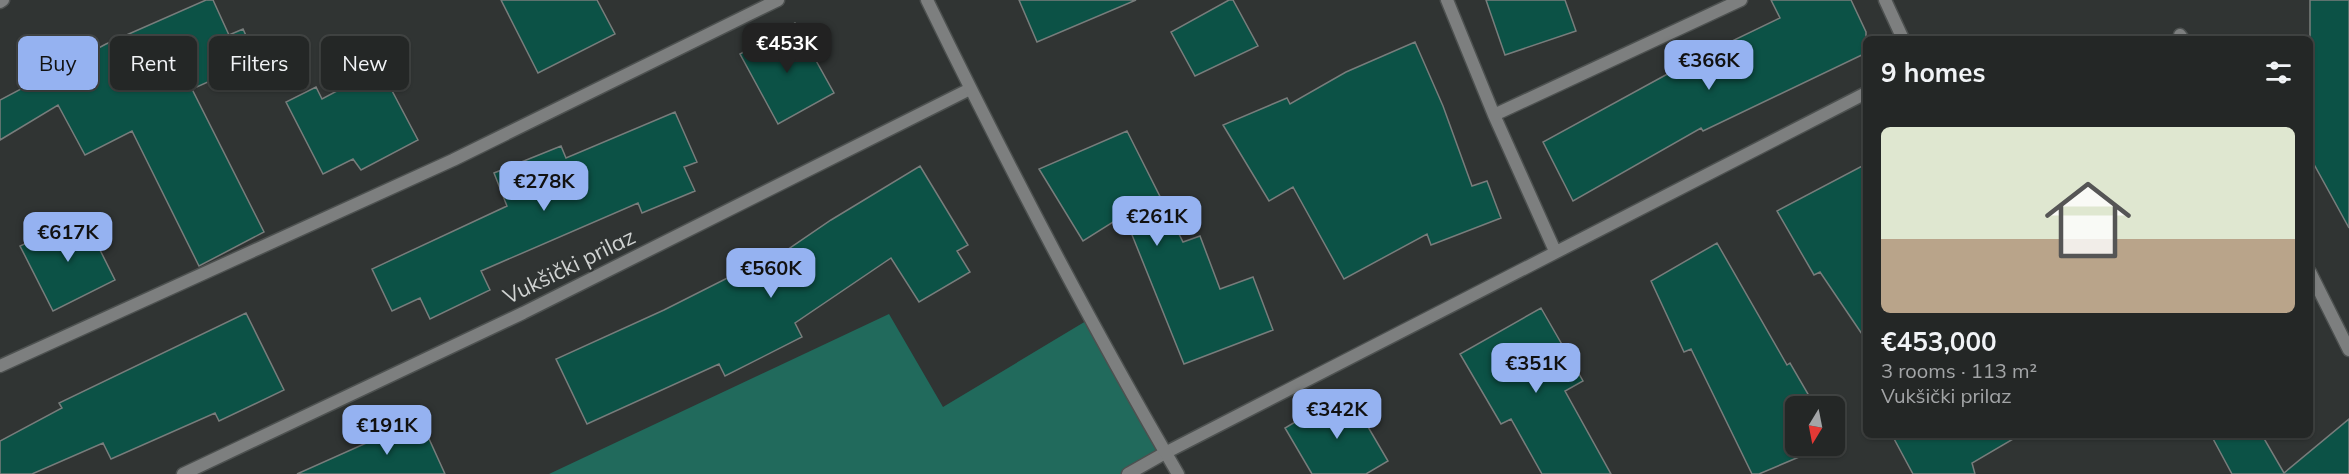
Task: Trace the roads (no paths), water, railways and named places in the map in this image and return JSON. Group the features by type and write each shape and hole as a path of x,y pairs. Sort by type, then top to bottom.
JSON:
{"street":[{"path":"0,366 453,160 778,0"},
{"path":"927,0 970,89 1090,318 1178,474"},
{"path":"1447,0 1494,115 1555,251"},
{"path":"1494,115 1741,0"},
{"path":"1885,0 1902,36"},
{"name":"Vukšički prilaz","path":"183,474 523,313 970,89"},
{"path":"1128,474 1555,251 1863,95"},
{"path":"2313,278 2349,350"}]}
